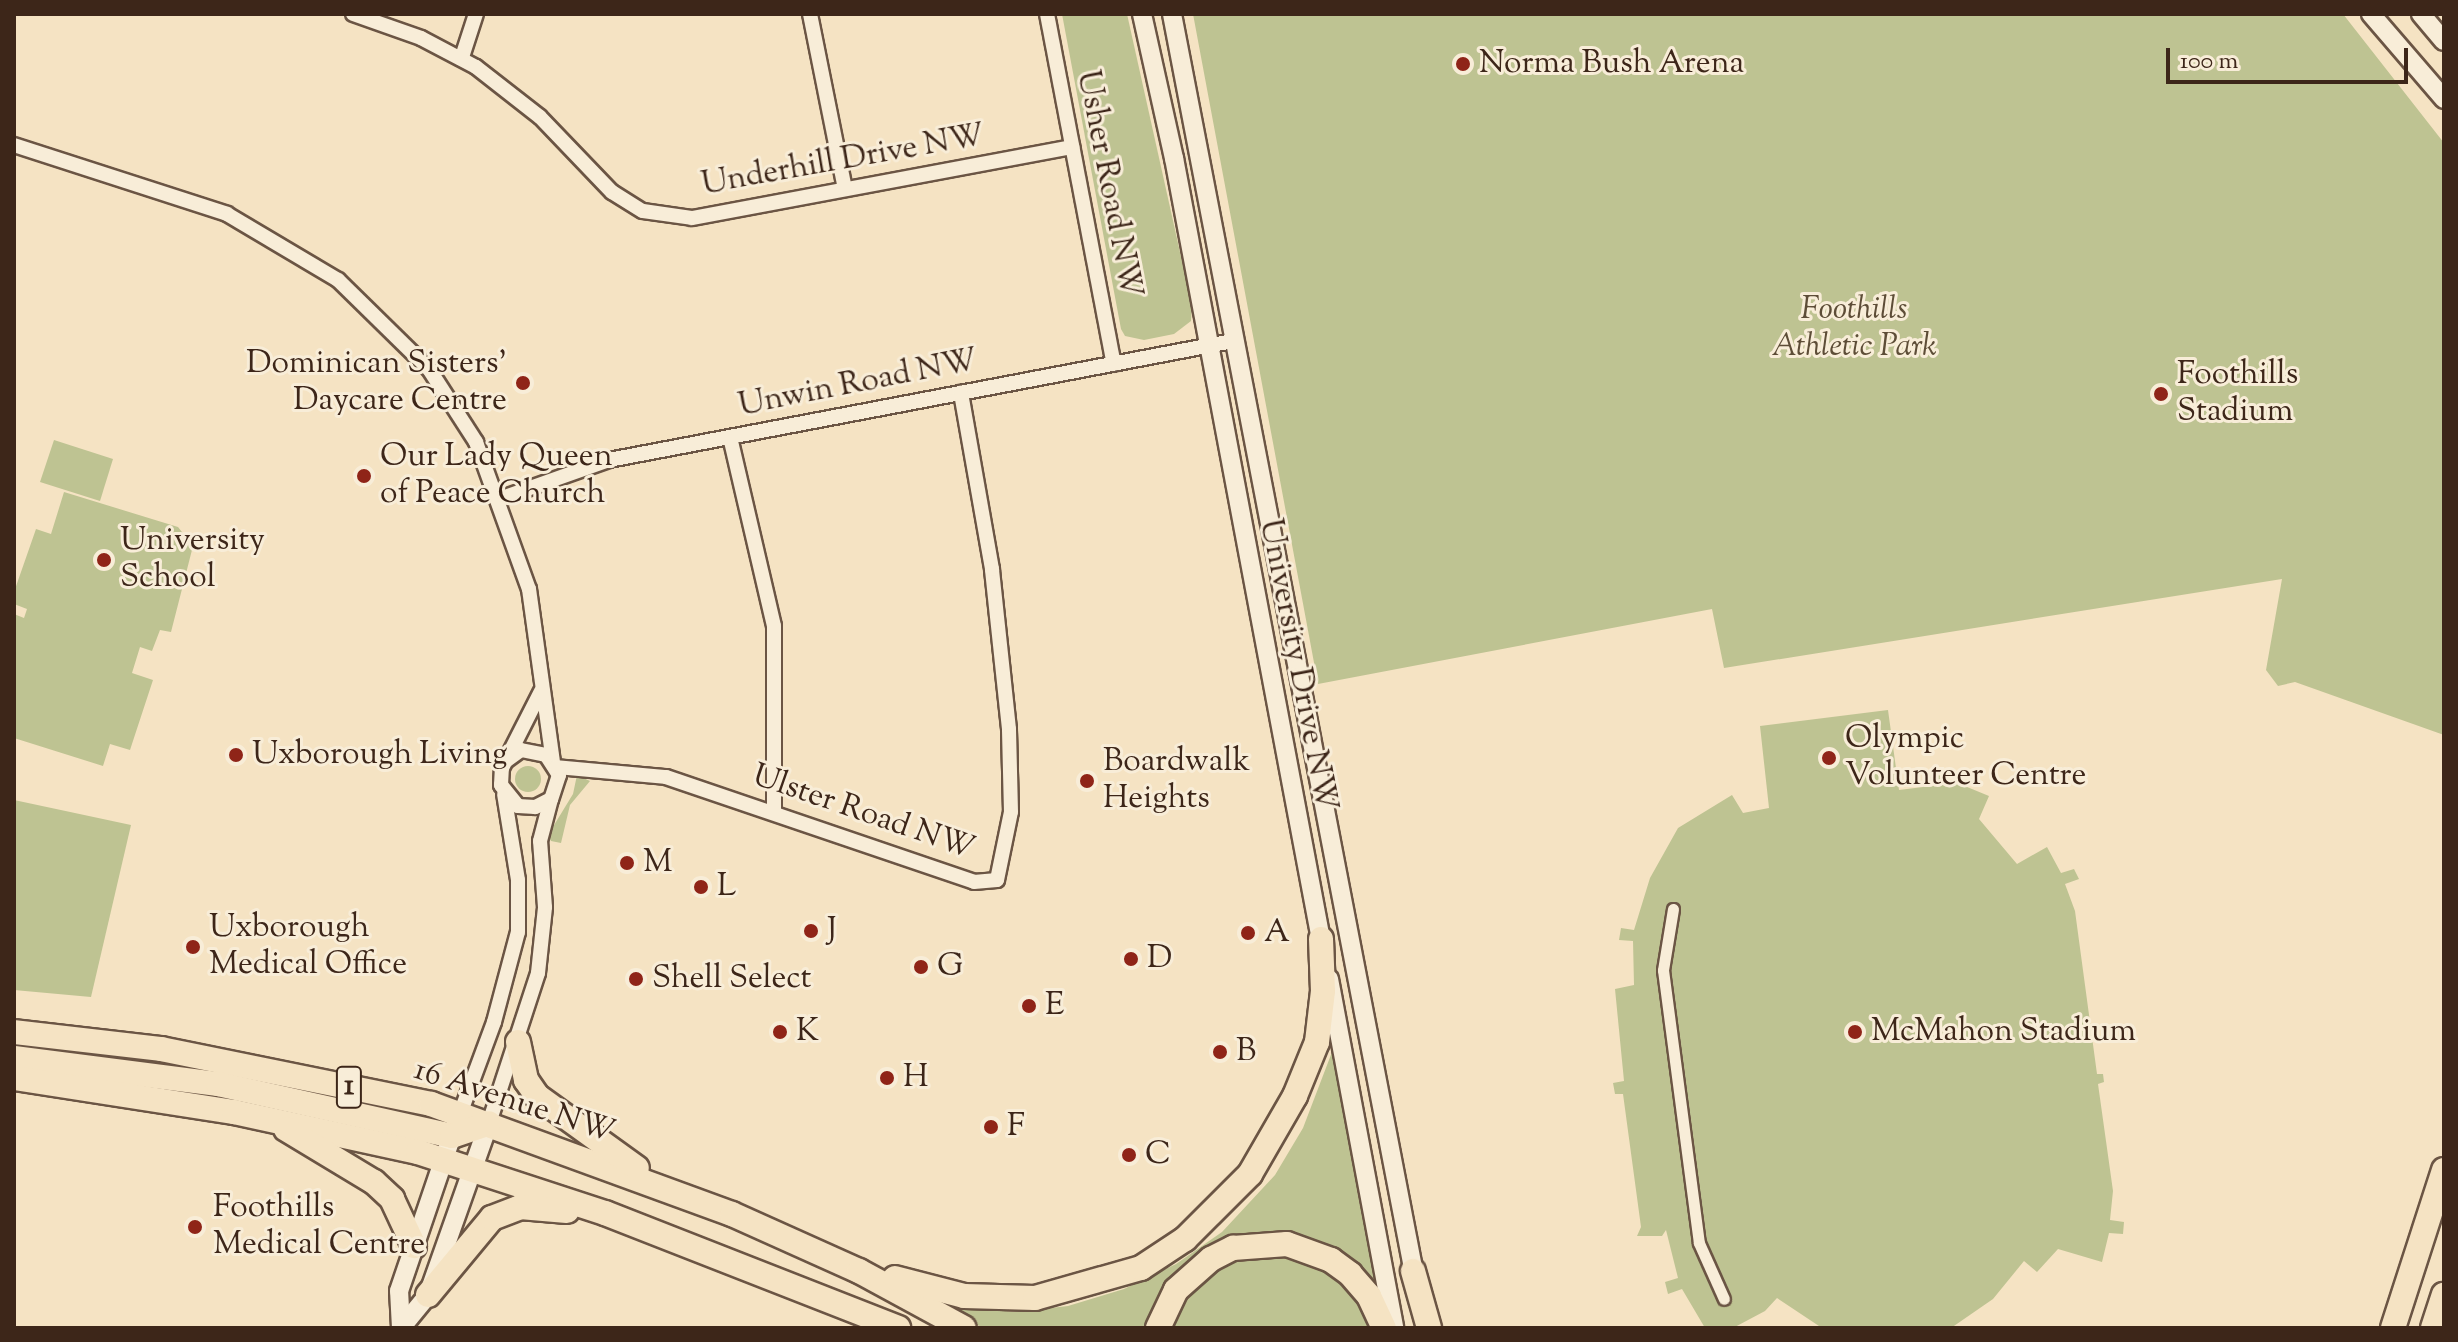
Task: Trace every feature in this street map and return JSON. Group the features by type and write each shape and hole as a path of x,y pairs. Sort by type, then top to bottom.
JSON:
{"highway":[{"path":"859,1271 964,1296 1035,1298 1126,1274 1185,1239 1250,1174 1295,1096 1317,1042 1323,991 1321,939"},
{"name":"16 Avenue NW","path":"14,1032 238,1063 456,1125 489,1123 655,1182 859,1271 964,1328"},
{"path":"518,1042 526,1080 537,1096 655,1182"},
{"path":"14,1058 218,1084 456,1125"},
{"name":"1","path":"14,1078 234,1112 443,1159 605,1213 898,1328"},
{"path":"234,1112 288,1130 374,1182 392,1199 414,1246"},
{"path":"2393,1328 2444,1170"},
{"path":"428,1295 478,1233 503,1211 520,1207 605,1213"},
{"path":"1158,1328 1176,1290 1211,1259 1233,1248 1287,1244 1331,1260 1350,1274 1369,1296 1384,1328"},
{"path":"1413,1271 1427,1328"},
{"path":"2433,1328 2444,1295"}],"street":[{"name":"Underhill Drive NW","path":"353,14 462,57 540,117 612,192 643,211 692,218 1072,147"},
{"path":"462,57 476,14"},
{"path":"810,14 845,189"},
{"name":"Usher Road NW","path":"1047,14 1114,364"},
{"name":"University Drive NW","path":"1142,14 1394,1328"},
{"name":"University Drive NW","path":"1172,14 1413,1271"},
{"path":"2371,14 2444,99"},
{"path":"2421,14 2444,41"},
{"path":"14,145 227,214 338,280 429,369 476,442 529,589 542,663 541,690 558,783 540,841 544,931 518,1042 428,1295 401,1328"},
{"name":"Unwin Road NW","path":"499,499 609,460 1233,341"},
{"name":"Ulster Road NW","path":"555,764 666,777 774,811 974,882 997,880 1011,812 1009,729 992,569 961,393"},
{"path":"730,437 774,626 774,811"},
{"path":"401,1328 399,1291 443,1159 494,1022 518,932 518,880 500,776 541,690"},
{"path":"507,760 530,749 555,764"},
{"path":"504,794 526,808 551,799"},
{"path":"1673,909 1663,970 1699,1243 1724,1299"}],"green space":[{"path":"1062,14 1127,14 1192,306 1191,321 1174,334 1144,340 1125,336 1121,329"},
{"name":"Foothills Athletic Park","path":"1193,14 2343,14 2444,143 2444,735 2295,682 2278,686 2266,670 2282,579 1724,668 1712,609 1318,684"},
{"path":"54,440 113,459 100,501 40,482"},
{"path":"64,492 178,527 193,546 171,632 160,630 152,651 140,647 132,673 153,680 130,750 110,744 103,766 14,738 14,614 24,618 27,609 14,604 14,592 36,529 51,534"},
{"name":"McMahon Stadium","path":"1888,710 1899,790 1923,787 1933,773 1989,796 1979,819 2017,864 2047,847 2061,873 2074,869 2079,879 2065,884 2075,911 2097,1074 2103,1074 2104,1082 2098,1084 2113,1191 2110,1220 2124,1222 2123,1234 2109,1233 2102,1262 2058,1249 2037,1272 2024,1261 1993,1299 1951,1328 1822,1328 1777,1298 1765,1311 1733,1328 1705,1328 1682,1289 1668,1294 1665,1282 1678,1278 1666,1230 1662,1236 1637,1236 1641,1227 1623,1094 1615,1094 1613,1083 1624,1081 1615,989 1634,985 1633,941 1619,940 1621,928 1634,930 1650,878 1678,828 1732,795 1743,813 1769,808 1760,726"},
{"path":"528,766 537,770 541,779 537,788 528,792 519,788 515,779 519,770"},
{"path":"577,775 590,781 570,805 561,843 551,841 548,835 573,794"},
{"path":"14,800 131,825 91,997 14,990"},
{"path":"1332,1052 1383,1298 1332,1248 1287,1234 1211,1247 1196,1256 1170,1281 1147,1328 983,1328 941,1304 1015,1312 1068,1306 1124,1289 1176,1264 1222,1232 1275,1175 1303,1128"},
{"path":"1263,1249 1337,1271 1380,1328 1164,1328 1198,1274"}],"place":[{"name":"Norma Bush Arena","path":"1463,64"},
{"name":"Dominican Sisters' Daycare Centre","path":"523,383"},
{"name":"Foothills Stadium","path":"2161,394"},
{"name":"Our Lady Queen of Peace Church","path":"364,476"},
{"name":"University School","path":"104,560"},
{"name":"Uxborough Living","path":"236,755"},
{"name":"Olympic Volunteer Centre","path":"1829,758"},
{"name":"Boardwalk Heights","path":"1087,781"},
{"name":"M","path":"627,863"},
{"name":"L","path":"701,887"},
{"name":"J","path":"811,931"},
{"name":"A","path":"1248,933"},
{"name":"Uxborough Medical Office","path":"193,947"},
{"name":"D","path":"1131,959"},
{"name":"G","path":"921,967"},
{"name":"Shell Select","path":"636,979"},
{"name":"E","path":"1029,1006"},
{"name":"K","path":"780,1032"},
{"name":"McMahon Stadium","path":"1855,1032"},
{"name":"B","path":"1220,1052"},
{"name":"H","path":"887,1078"},
{"name":"F","path":"991,1127"},
{"name":"C","path":"1129,1155"},
{"name":"Foothills Medical Centre","path":"195,1227"}]}
